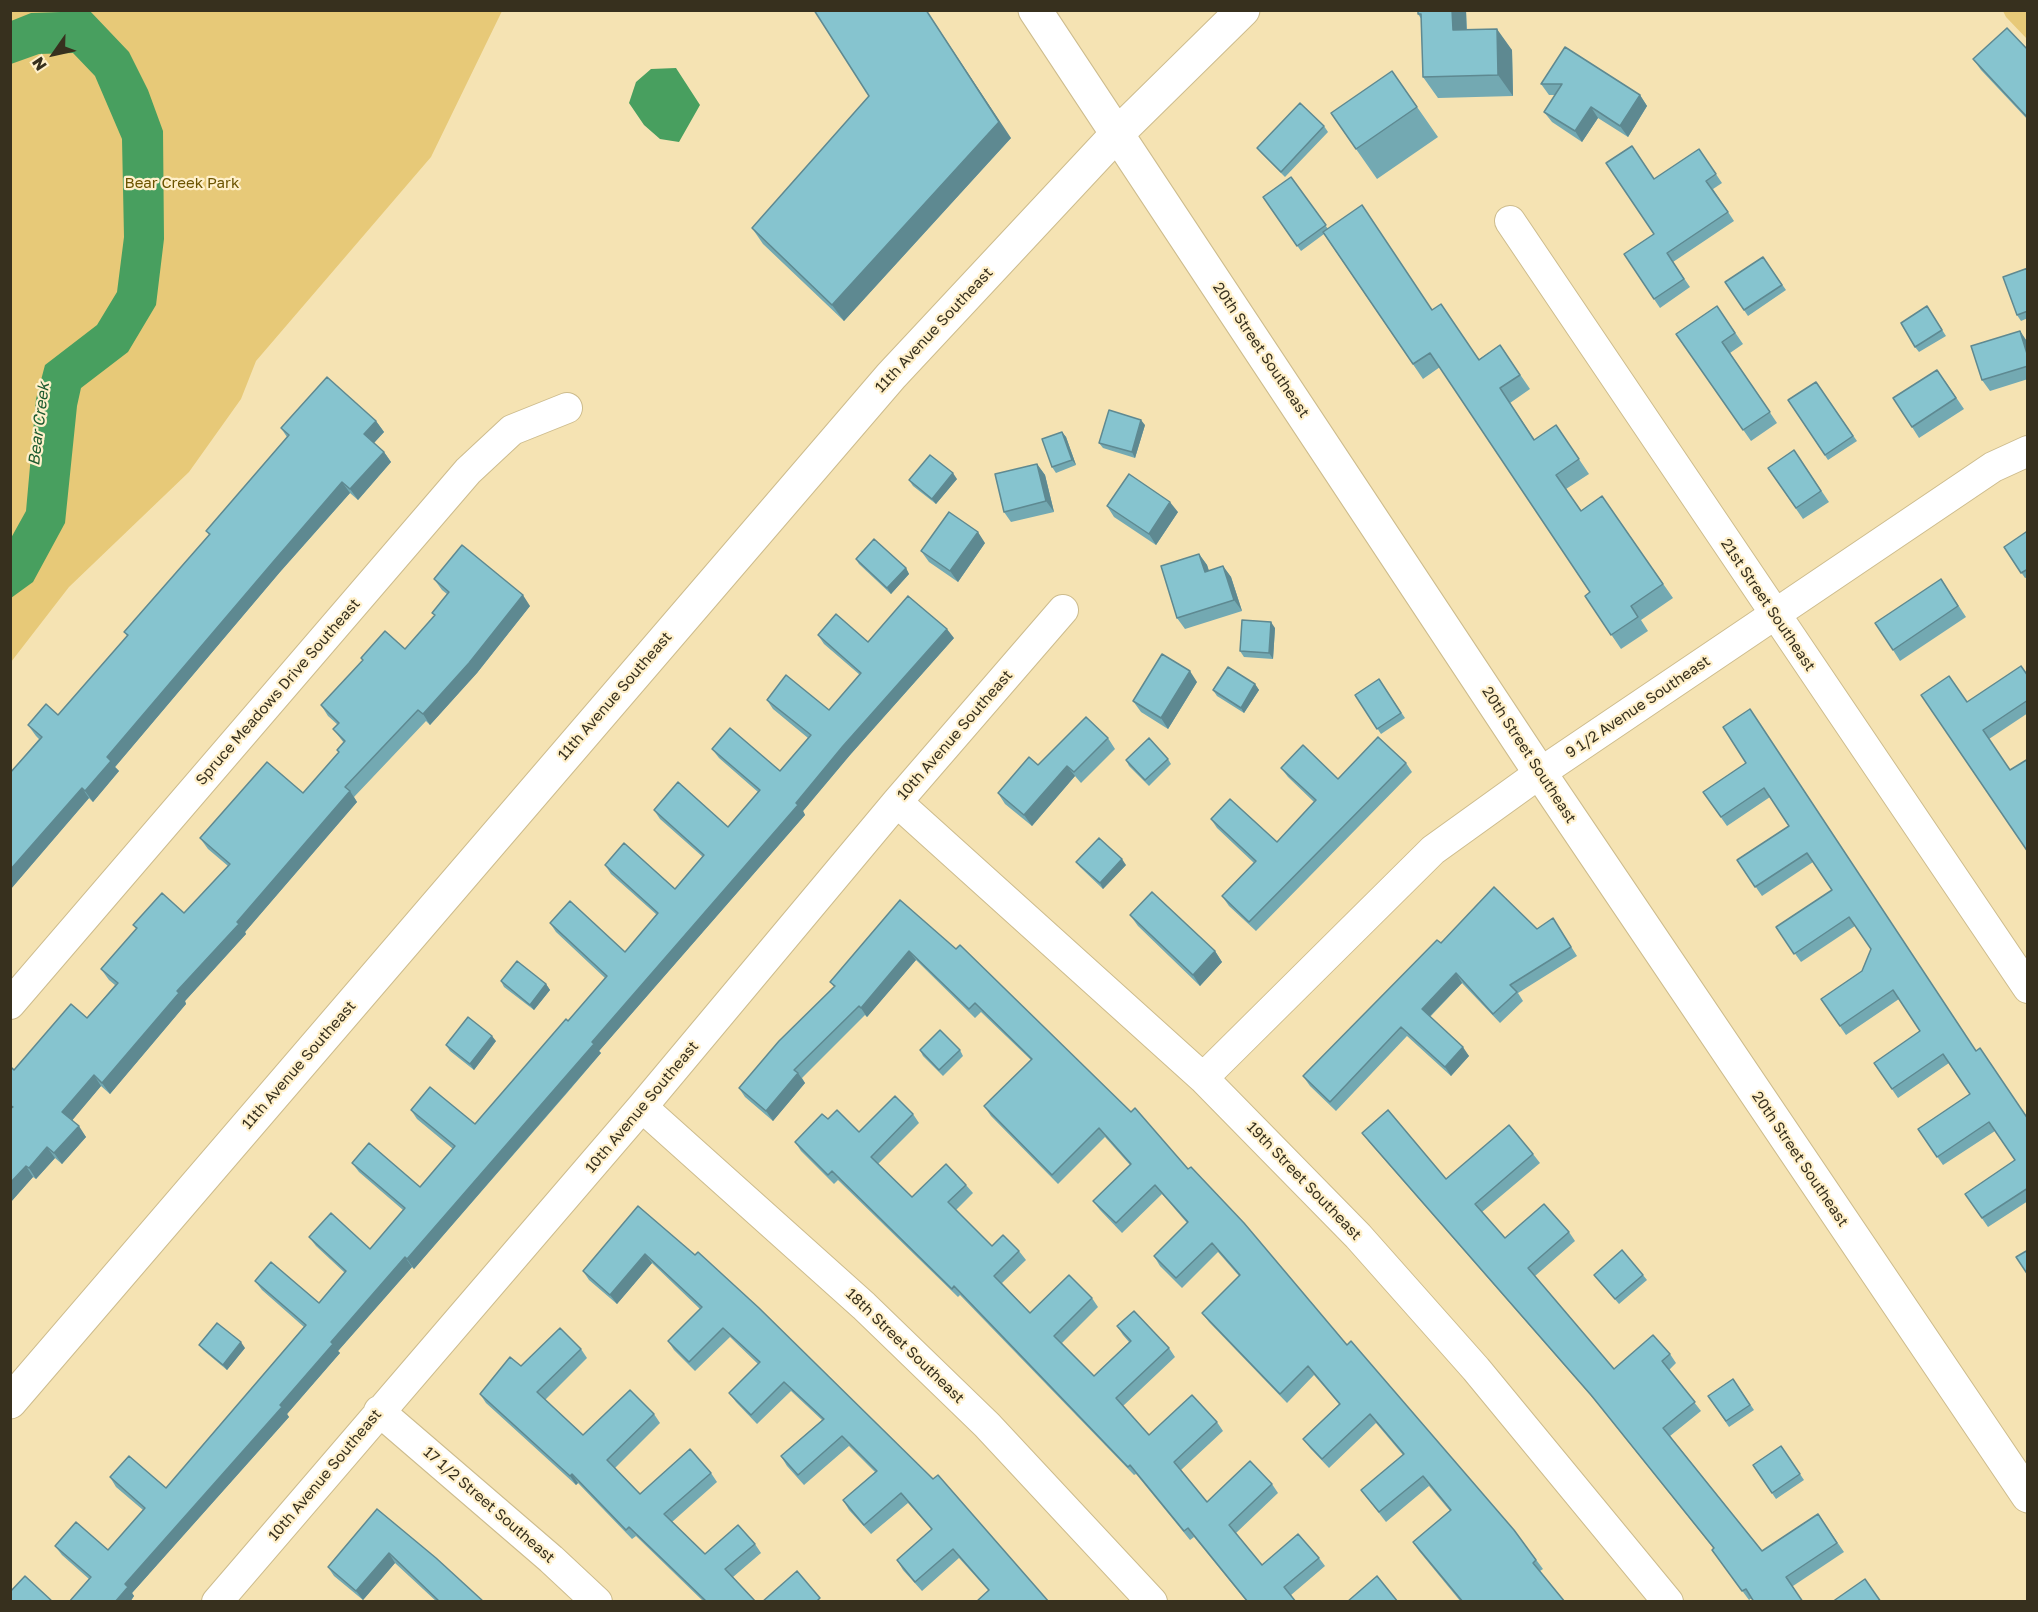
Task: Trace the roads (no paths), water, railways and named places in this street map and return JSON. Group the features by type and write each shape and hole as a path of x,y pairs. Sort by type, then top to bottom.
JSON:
{"main road":[{"name":"20th Street Southeast","path":"1035,10 1540,773 2028,1496"},
{"name":"11th Avenue Southeast","path":"10,1402 891,376 1118,134 1243,10"}],"street":[{"name":"21st Street Southeast","path":"1509,221 2028,988"},
{"name":"Spruce Meadows Drive Southeast","path":"10,1004 468,471 512,430 567,408"},
{"name":"9 1/2 Avenue Southeast","path":"1203,1078 1424,858 1540,773 1993,467 2028,451"},
{"name":"10th Avenue Southeast","path":"217,1602 642,1107 897,802 1063,610"},
{"name":"19th Street Southeast","path":"897,802 1203,1078 1358,1236 1499,1395 1668,1602"},
{"name":"18th Street Southeast","path":"642,1107 872,1314 987,1425 1152,1602"},
{"name":"17 1/2 Street Southeast","path":"379,1412 551,1558 597,1602"}],"water":[{"name":"Bear Creek","path":"90,11 129,52 148,90 163,131 164,239 156,305 128,352 81,388 77,406 65,523 33,582 11,598 11,538 26,511 36,399 45,365 97,325 117,292 124,237 122,139 95,76 73,53 39,54 11,64 11,21 31,13"},
{"path":"676,68 700,105 679,142 660,139 644,125 629,103 636,82 651,69"}],"park label":[{"name":"Bear Creek Park","path":"182,183"}]}
